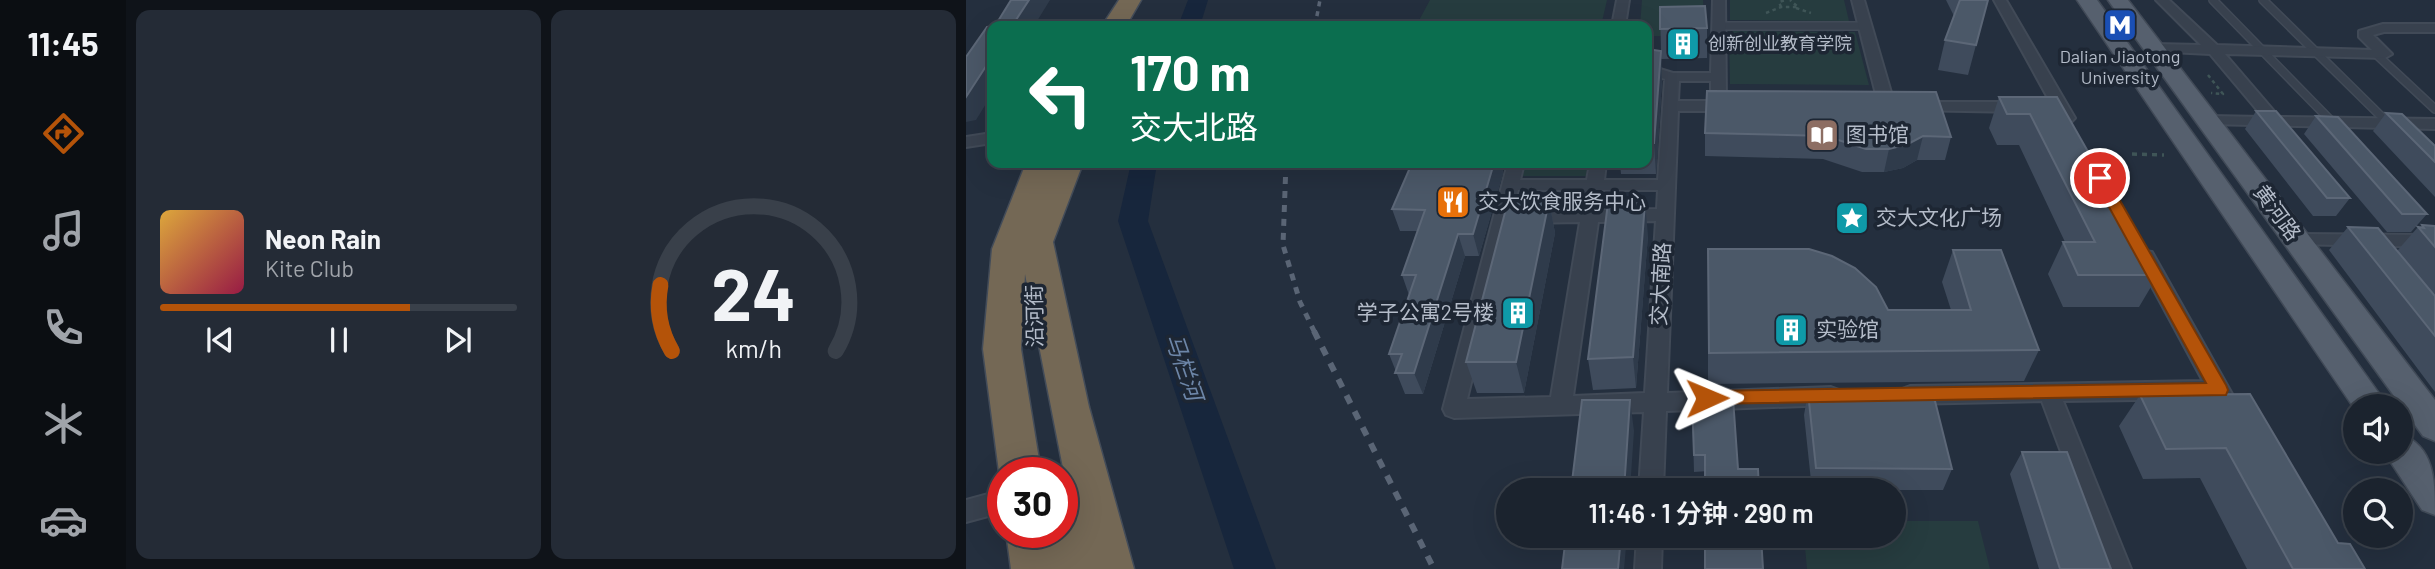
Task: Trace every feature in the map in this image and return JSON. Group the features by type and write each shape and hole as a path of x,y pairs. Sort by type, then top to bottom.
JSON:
{"highway":[{"path":"1125,17 1147,0"},
{"name":"沿河街","path":"1018,457 1002,349 1009,249 1039,168"},
{"name":"沿河街","path":"1055,457 1032,338 1036,242 1066,168"},
{"path":"1036,242 1055,351 1077,449 1110,569"},
{"path":"1005,370 1008,457"},
{"path":"1016,548 1018,569"},
{"path":"1032,548 1035,569"},
{"path":"1072,548 1076,569"}],"main road":[{"name":"黄河路","path":"2087,0 2363,394"},
{"name":"黄河路","path":"2118,0 2424,406 2435,426"},
{"path":"2411,464 2435,498"}],"street":[{"path":"1620,21 1623,0"},
{"path":"1718,106 1719,0"},
{"path":"1858,0 1881,106 2047,107"},
{"path":"2000,0 2047,107 2074,131"},
{"path":"2162,0 2213,49 2274,121"},
{"path":"2155,48 2385,54 2364,34 2383,28 2435,28"},
{"path":"1652,71 1672,77 1718,77"},
{"name":"交大南路","path":"1651,478 1672,77"},
{"path":"1671,106 1744,106"},
{"path":"2210,121 2274,121 2395,129 2435,124"},
{"path":"966,142 987,139"},
{"path":"1515,168 1454,408 1654,399 1858,396"},
{"path":"1561,404 1597,168"},
{"path":"1511,185 1667,185"},
{"path":"1503,217 1665,215"},
{"path":"2133,237 2246,438"},
{"path":"2297,240 2429,240"},
{"path":"1886,395 2219,390"},
{"path":"2049,392 2118,569"},
{"path":"966,511 987,505"},
{"path":"1648,569 1649,548"}],"lane":[{"path":"2213,0 2336,127"},
{"path":"2263,0 2395,129"},
{"path":"1719,26 1865,26"},
{"path":"2376,54 2435,109"}],"path":[{"path":"1788,0 1798,1 1798,7 1789,9 1779,6 1778,1 1788,0"},
{"path":"2208,75 2221,91"},
{"path":"2132,154 2164,155"}],"green space":[{"path":"1430,0 1607,0 1602,21 1419,21"},
{"path":"1642,0 1703,0 1705,36 1652,36 1652,21 1640,21"},
{"path":"1730,0 1844,0 1849,21 1730,20"},
{"path":"1729,31 1855,32 1869,85 1730,84"},
{"path":"1523,168 1587,168 1586,176 1521,176"},
{"path":"1906,521 1978,521 1990,569 1807,569 1805,548 1906,548"}],"building":[{"path":"1011,0 1029,0 1015,21 998,21"},
{"path":"1960,0 1988,0 1976,45 1945,40"},
{"path":"1705,6 1707,28 1660,29 1660,7"},
{"path":"987,27 987,65 966,97 966,57"},
{"path":"1652,50 1661,51 1652,143"},
{"path":"1707,91 1936,92 1951,137 1923,136 1908,144 1889,149 1866,149 1826,136 1705,133"},
{"path":"1999,97 2057,97 2158,275 2078,275 2063,242 2095,242 2030,114 2007,114"},
{"path":"2256,111 2276,111 2350,198 2327,198"},
{"path":"2386,113 2402,114 2435,146 2435,162"},
{"path":"2316,116 2338,117 2427,214 2402,214"},
{"path":"1410,168 1493,168 1473,234 1458,234 1414,373 1395,373 1402,354 1389,354 1416,275 1402,275 1425,210 1392,209"},
{"path":"1508,201 1549,201 1516,362 1466,362"},
{"path":"1608,203 1645,203 1633,357 1588,359"},
{"path":"2422,225 2435,226 2435,247 2418,227 2424,228"},
{"path":"2348,227 2378,228 2435,296 2435,336"},
{"path":"1708,249 1809,249 1832,256 1855,268 1876,287 1888,310 1971,310 1953,250 2001,250 2039,350 1709,353"},
{"path":"1808,392 1933,393 1952,469 1816,468"},
{"path":"2250,394 2338,543 2343,543 2343,548 2352,548 2365,569 2293,569 2226,448 2166,449 2140,395"},
{"path":"1733,398 1738,469 1758,469 1758,478 1705,478 1705,455 1694,455 1692,399"},
{"path":"1582,400 1630,400 1625,478 1572,478"},
{"path":"2022,452 2067,452 2111,569 2060,569"},
{"path":"1565,548 1620,548 1618,569 1562,569"},
{"path":"1705,548 1762,548 1763,569 1705,569"}],"waterway":[{"name":"马栏河","path":"1191,21 1198,0"},
{"name":"马栏河","path":"1143,168 1133,221 1255,569"}],"railway":[{"path":"1316,21 1320,0"},
{"path":"1286,168 1283,245 1300,302 1315,333"},
{"path":"1315,333 1434,569"}],"place":[{"name":"Dalian Jiaotong University","path":"2120,25"},
{"name":"创新创业教育学院","path":"1683,44"},
{"name":"图书馆","path":"1822,135"},
{"name":"交大饮食服务中心","path":"1453,202"},
{"name":"交大文化广场","path":"1852,218"},
{"name":"学子公寓2号楼","path":"1518,313"},
{"name":"实验馆","path":"1791,330"}],"route":[{"path":"1707,398 2219,390 2100,178"}]}
